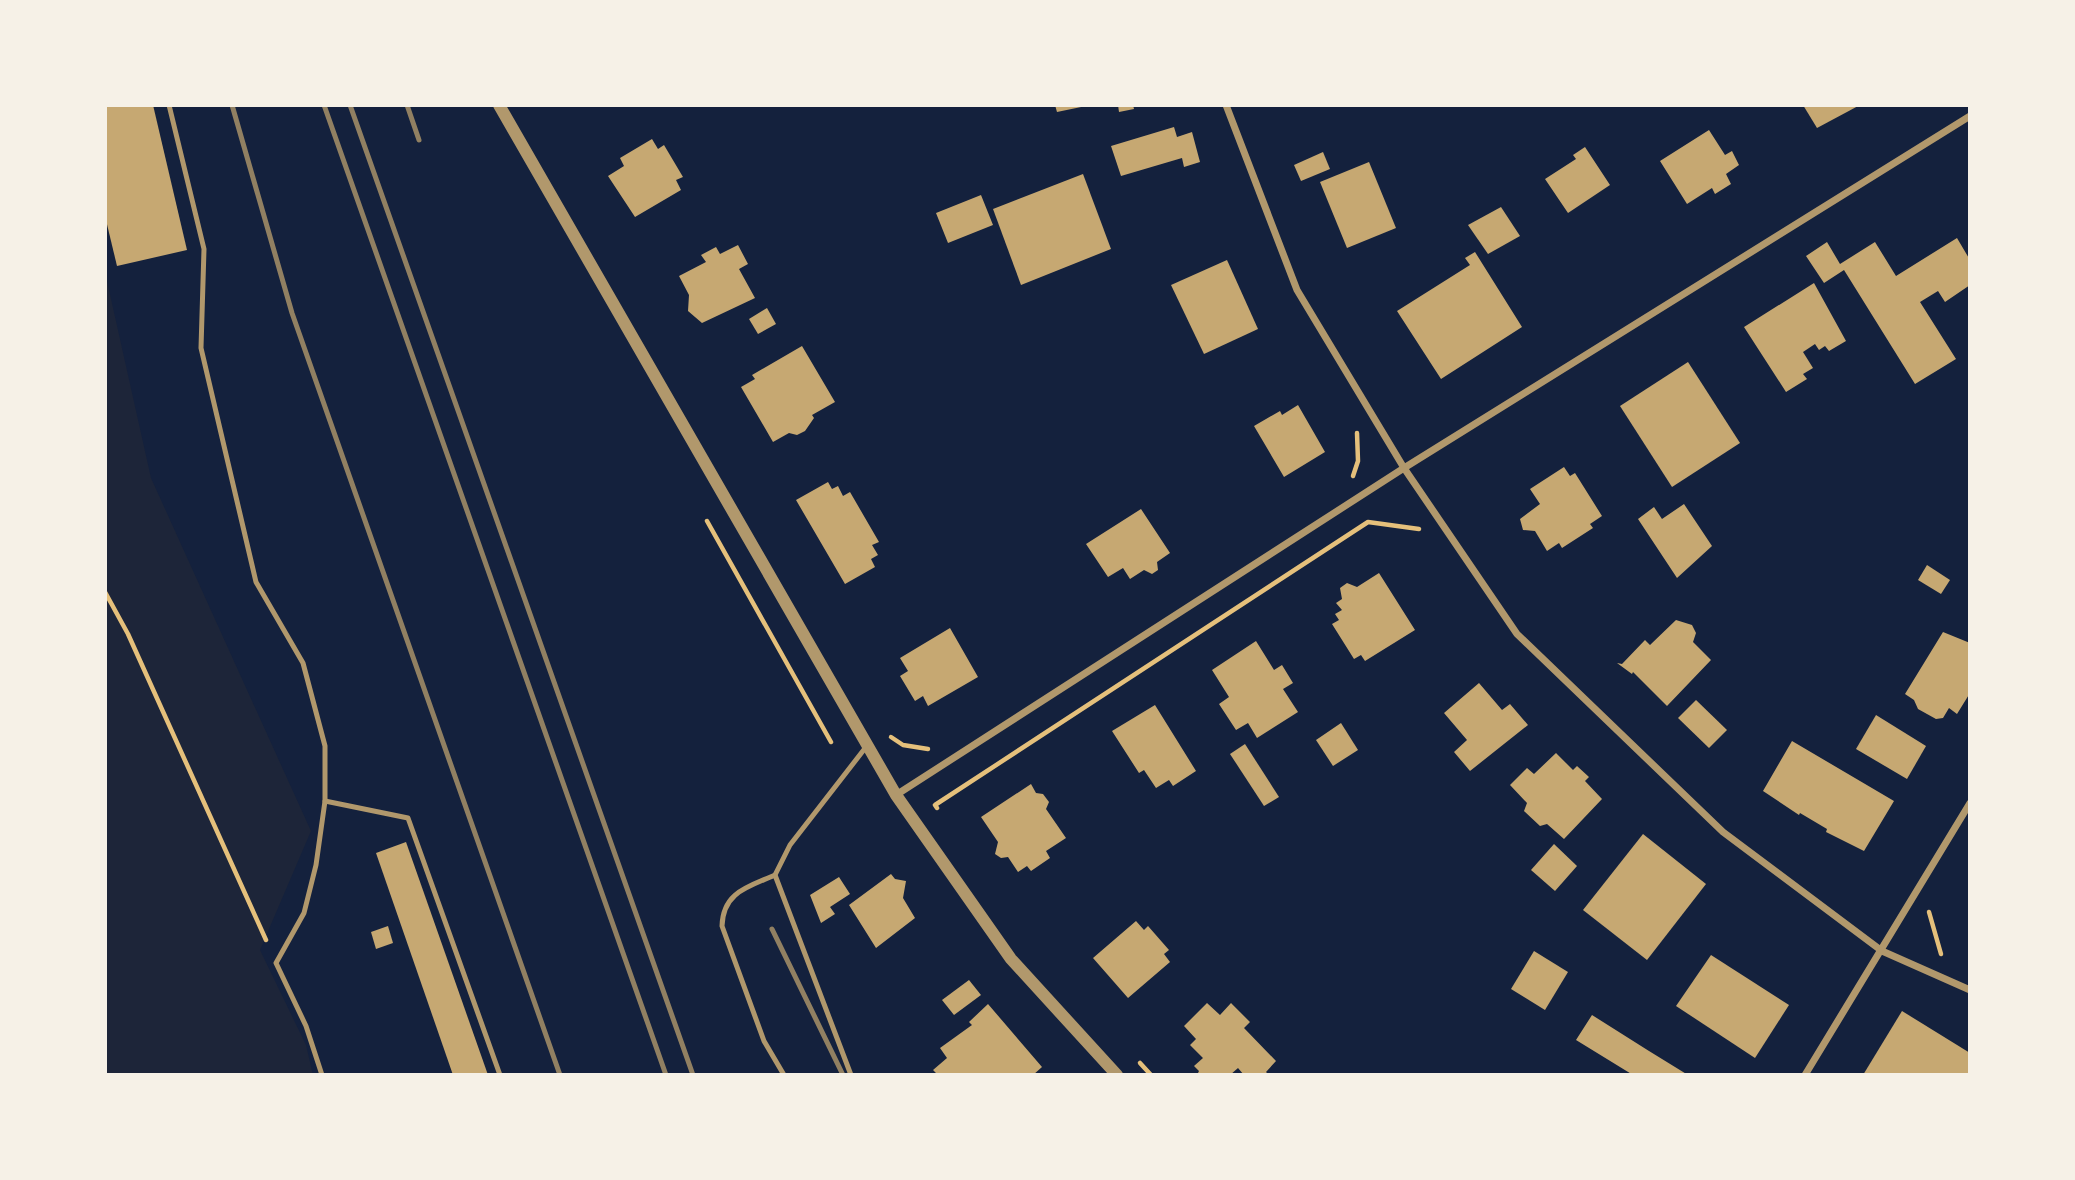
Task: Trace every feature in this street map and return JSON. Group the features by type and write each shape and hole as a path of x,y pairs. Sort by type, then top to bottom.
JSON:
{"street":[{"path":"499,105 896,795 1011,959 1117,1075"},
{"path":"1226,105 1297,289 1404,468 1517,634 1723,832 1882,951 1970,990"},
{"path":"896,795 1404,468 1970,116"},
{"path":"1805,1075 1970,803"}],"lane":[{"path":"169,105 204,249 201,348 256,582 303,663 325,746 325,801 316,865 304,913 276,963 306,1026 322,1075"},
{"path":"784,1075 764,1041 722,926 723,913 735,892 775,875 790,845 868,745"},
{"path":"325,801 408,818 500,1075"},
{"path":"775,875 850,1075"}],"path":[{"path":"1347,489 1358,461 1356,427"},
{"path":"943,817 935,805 1368,522 1419,529 1426,539"},
{"path":"105,592 128,634 276,963"},
{"path":"887,735 903,745 935,749"},
{"path":"1927,906 1942,956 1951,960"},
{"path":"1132,1055 1151,1075"}],"shaded area":[{"path":"105,272 151,478 311,831 260,950 306,1045 313,1075 105,1075"}],"building":[{"path":"105,105 153,105 187,250 117,266 105,216"},
{"path":"1055,105 1086,105 1086,106 1057,112"},
{"path":"1118,105 1133,105 1134,109 1119,112"},
{"path":"1803,105 1860,105 1817,128"},
{"path":"1174,127 1177,137 1192,132 1200,162 1184,167 1182,158 1121,176 1111,146"},
{"path":"1709,130 1725,155 1732,151 1739,165 1726,174 1731,184 1715,194 1712,188 1687,204 1660,161"},
{"path":"652,139 658,149 664,145 683,177 676,180 681,190 635,217 608,176 624,166 620,158"},
{"path":"1585,147 1610,185 1568,213 1545,179 1576,159 1573,155"},
{"path":"1323,152 1330,169 1301,181 1294,165"},
{"path":"1369,162 1396,228 1347,248 1320,182"},
{"path":"1083,174 1111,249 1021,285 993,209"},
{"path":"981,195 993,225 948,243 936,213"},
{"path":"1501,207 1520,236 1488,254 1468,225"},
{"path":"1957,238 1970,260 1970,285 1945,302 1938,291 1920,302 1956,359 1915,384 1844,270 1824,283 1806,256 1827,242 1840,264 1875,242 1896,276"},
{"path":"738,245 748,264 739,269 755,298 702,323 688,311 689,295 679,276 706,262 701,255 716,247 720,254"},
{"path":"1475,252 1522,327 1441,379 1397,311 1470,265 1465,258"},
{"path":"1227,260 1258,329 1204,354 1171,285"},
{"path":"1814,283 1846,341 1829,351 1825,346 1819,350 1815,344 1803,352 1813,368 1803,374 1807,379 1786,392 1744,327"},
{"path":"767,308 776,324 758,334 749,319"},
{"path":"802,346 835,402 812,415 814,418 805,431 797,435 789,433 773,442 741,387 755,379 752,375"},
{"path":"1688,362 1740,443 1672,487 1620,406"},
{"path":"1298,405 1325,452 1284,477 1254,426 1280,411 1282,415"},
{"path":"1564,467 1570,476 1575,473 1602,516 1590,524 1593,528 1562,548 1559,543 1547,551 1535,531 1523,530 1520,519 1540,504 1530,489"},
{"path":"828,482 832,489 838,486 843,496 850,492 879,542 872,545 878,555 871,559 875,567 845,584 796,500"},
{"path":"1684,504 1712,546 1677,578 1638,519 1654,507 1662,519"},
{"path":"1141,509 1170,553 1157,562 1158,570 1152,574 1144,570 1130,579 1123,568 1108,577 1086,544"},
{"path":"1927,565 1950,580 1941,594 1918,580"},
{"path":"1379,573 1415,630 1365,661 1361,655 1354,659 1332,624 1339,620 1335,614 1342,610 1336,603 1342,599 1340,588 1347,583 1357,587"},
{"path":"1676,620 1692,625 1696,633 1693,642 1711,660 1667,706 1633,672 1632,674 1617,663 1622,664 1645,640 1650,645"},
{"path":"950,628 978,677 928,706 923,696 915,701 900,676 908,671 900,658"},
{"path":"1943,632 1970,643 1970,693 1957,714 1949,708 1943,718 1936,719 1918,709 1914,700 1905,694"},
{"path":"1256,641 1274,670 1282,665 1293,683 1283,689 1298,712 1257,738 1248,723 1236,730 1219,704 1229,697 1212,670"},
{"path":"1479,683 1502,710 1510,704 1528,725 1470,771 1454,752 1467,740 1444,713"},
{"path":"1696,700 1727,730 1709,748 1678,718"},
{"path":"1155,705 1196,771 1173,786 1169,780 1156,788 1144,770 1139,773 1112,731"},
{"path":"1876,715 1926,746 1907,779 1856,749"},
{"path":"1341,723 1358,750 1333,766 1316,740"},
{"path":"1792,741 1894,801 1864,851 1826,832 1827,829 1800,813 1799,815 1763,791"},
{"path":"1245,744 1279,797 1264,806 1230,754"},
{"path":"1556,753 1573,770 1577,766 1589,777 1585,781 1602,799 1564,839 1547,824 1540,826 1524,811 1527,803 1510,785 1527,768 1534,774"},
{"path":"1031,784 1036,793 1043,794 1049,802 1046,809 1066,838 1046,851 1050,858 1031,871 1027,866 1018,872 1008,857 1001,858 995,854 998,842 981,817"},
{"path":"1643,834 1706,884 1647,960 1583,910"},
{"path":"406,842 488,1075 453,1075 376,853"},
{"path":"1554,844 1577,866 1555,891 1531,870"},
{"path":"891,874 895,879 906,881 903,898 915,918 876,948 849,905"},
{"path":"839,877 850,894 830,907 835,914 821,923 810,895"},
{"path":"1136,921 1144,930 1148,926 1169,950 1164,954 1170,962 1128,998 1093,958"},
{"path":"388,926 393,943 376,949 371,932"},
{"path":"1534,951 1568,972 1545,1010 1511,989"},
{"path":"1711,955 1789,1005 1755,1058 1676,1006"},
{"path":"969,980 981,995 954,1015 942,1000"},
{"path":"1207,1003 1220,1015 1231,1003 1250,1022 1244,1028 1276,1061 1266,1072 1269,1075 1244,1075 1238,1068 1230,1075 1197,1075 1199,1071 1194,1066 1203,1058 1190,1045 1196,1039 1184,1026"},
{"path":"988,1004 1042,1067 1033,1075 938,1075 933,1070 947,1058 940,1048 972,1025 969,1022"},
{"path":"1902,1011 1970,1053 1970,1075 1863,1075"},
{"path":"1592,1015 1688,1075 1633,1075 1576,1040"}],"railway":[{"path":"232,105 292,313 560,1075"},
{"path":"324,105 666,1075"},
{"path":"350,105 693,1075"},
{"path":"407,105 419,140"},
{"path":"772,929 843,1075"}]}
